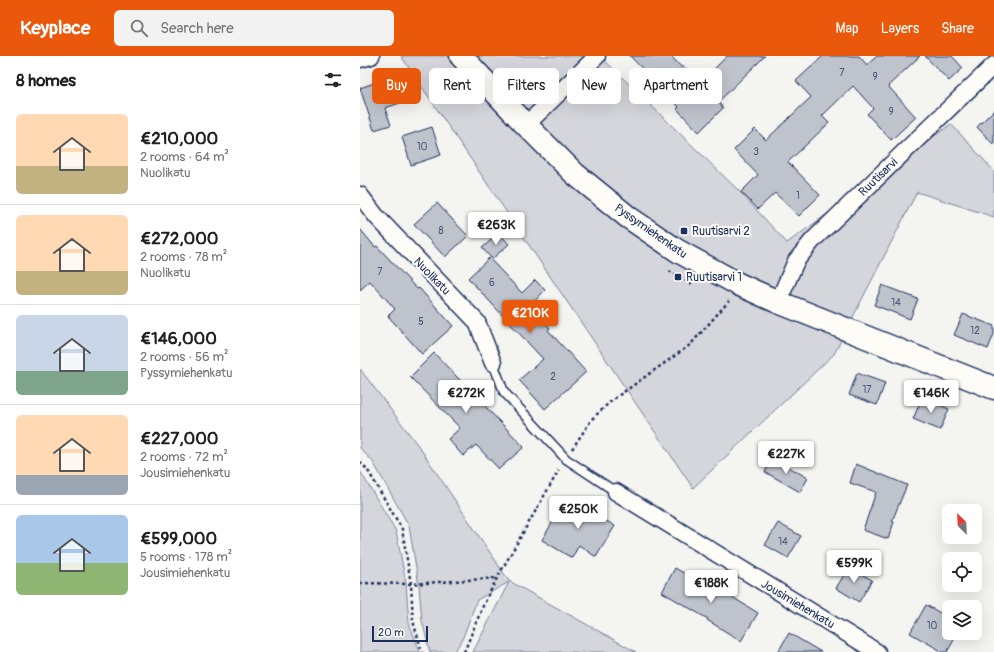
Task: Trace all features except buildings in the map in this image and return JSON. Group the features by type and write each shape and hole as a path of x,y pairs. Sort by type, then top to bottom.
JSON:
{"street":[{"path":"360,59 371,56"},
{"name":"Pyssymiehenkatu","path":"461,56 526,126 575,174 628,217 678,251 738,284 778,302 994,388"},
{"path":"526,126 597,56"},
{"name":"Ruutisarvi","path":"778,302 796,261 813,240 994,65"},
{"name":"Nuolikatu","path":"360,195 376,216 477,322 493,363"},
{"name":"Jousimiehenkatu","path":"616,492 878,652"}],"lane":[{"path":"493,363 504,392 566,458 616,492"}],"path":[{"path":"360,462 366,469 402,529 411,584 413,621 422,652"},
{"path":"360,583 411,584 497,578"}],"shaded area":[{"path":"401,56 600,56 612,68 567,68 567,104 621,104 621,76 629,84 629,104 649,104 739,191 787,243 951,124 994,171 994,217 917,192 834,354 693,488 433,104 485,104 485,68 429,68 429,97 421,86 421,68 409,68"},
{"path":"360,369 420,448 509,581 636,652 473,652 509,582 477,600 462,640 454,652 430,652 422,621 419,586 409,526 373,462 360,448"},
{"path":"360,471 396,531 406,583 409,623 420,652 360,652"}],"place":[{"name":"Ruutisarvi 2","path":"684,231"},
{"name":"Ruutisarvi 1","path":"678,277"}]}
